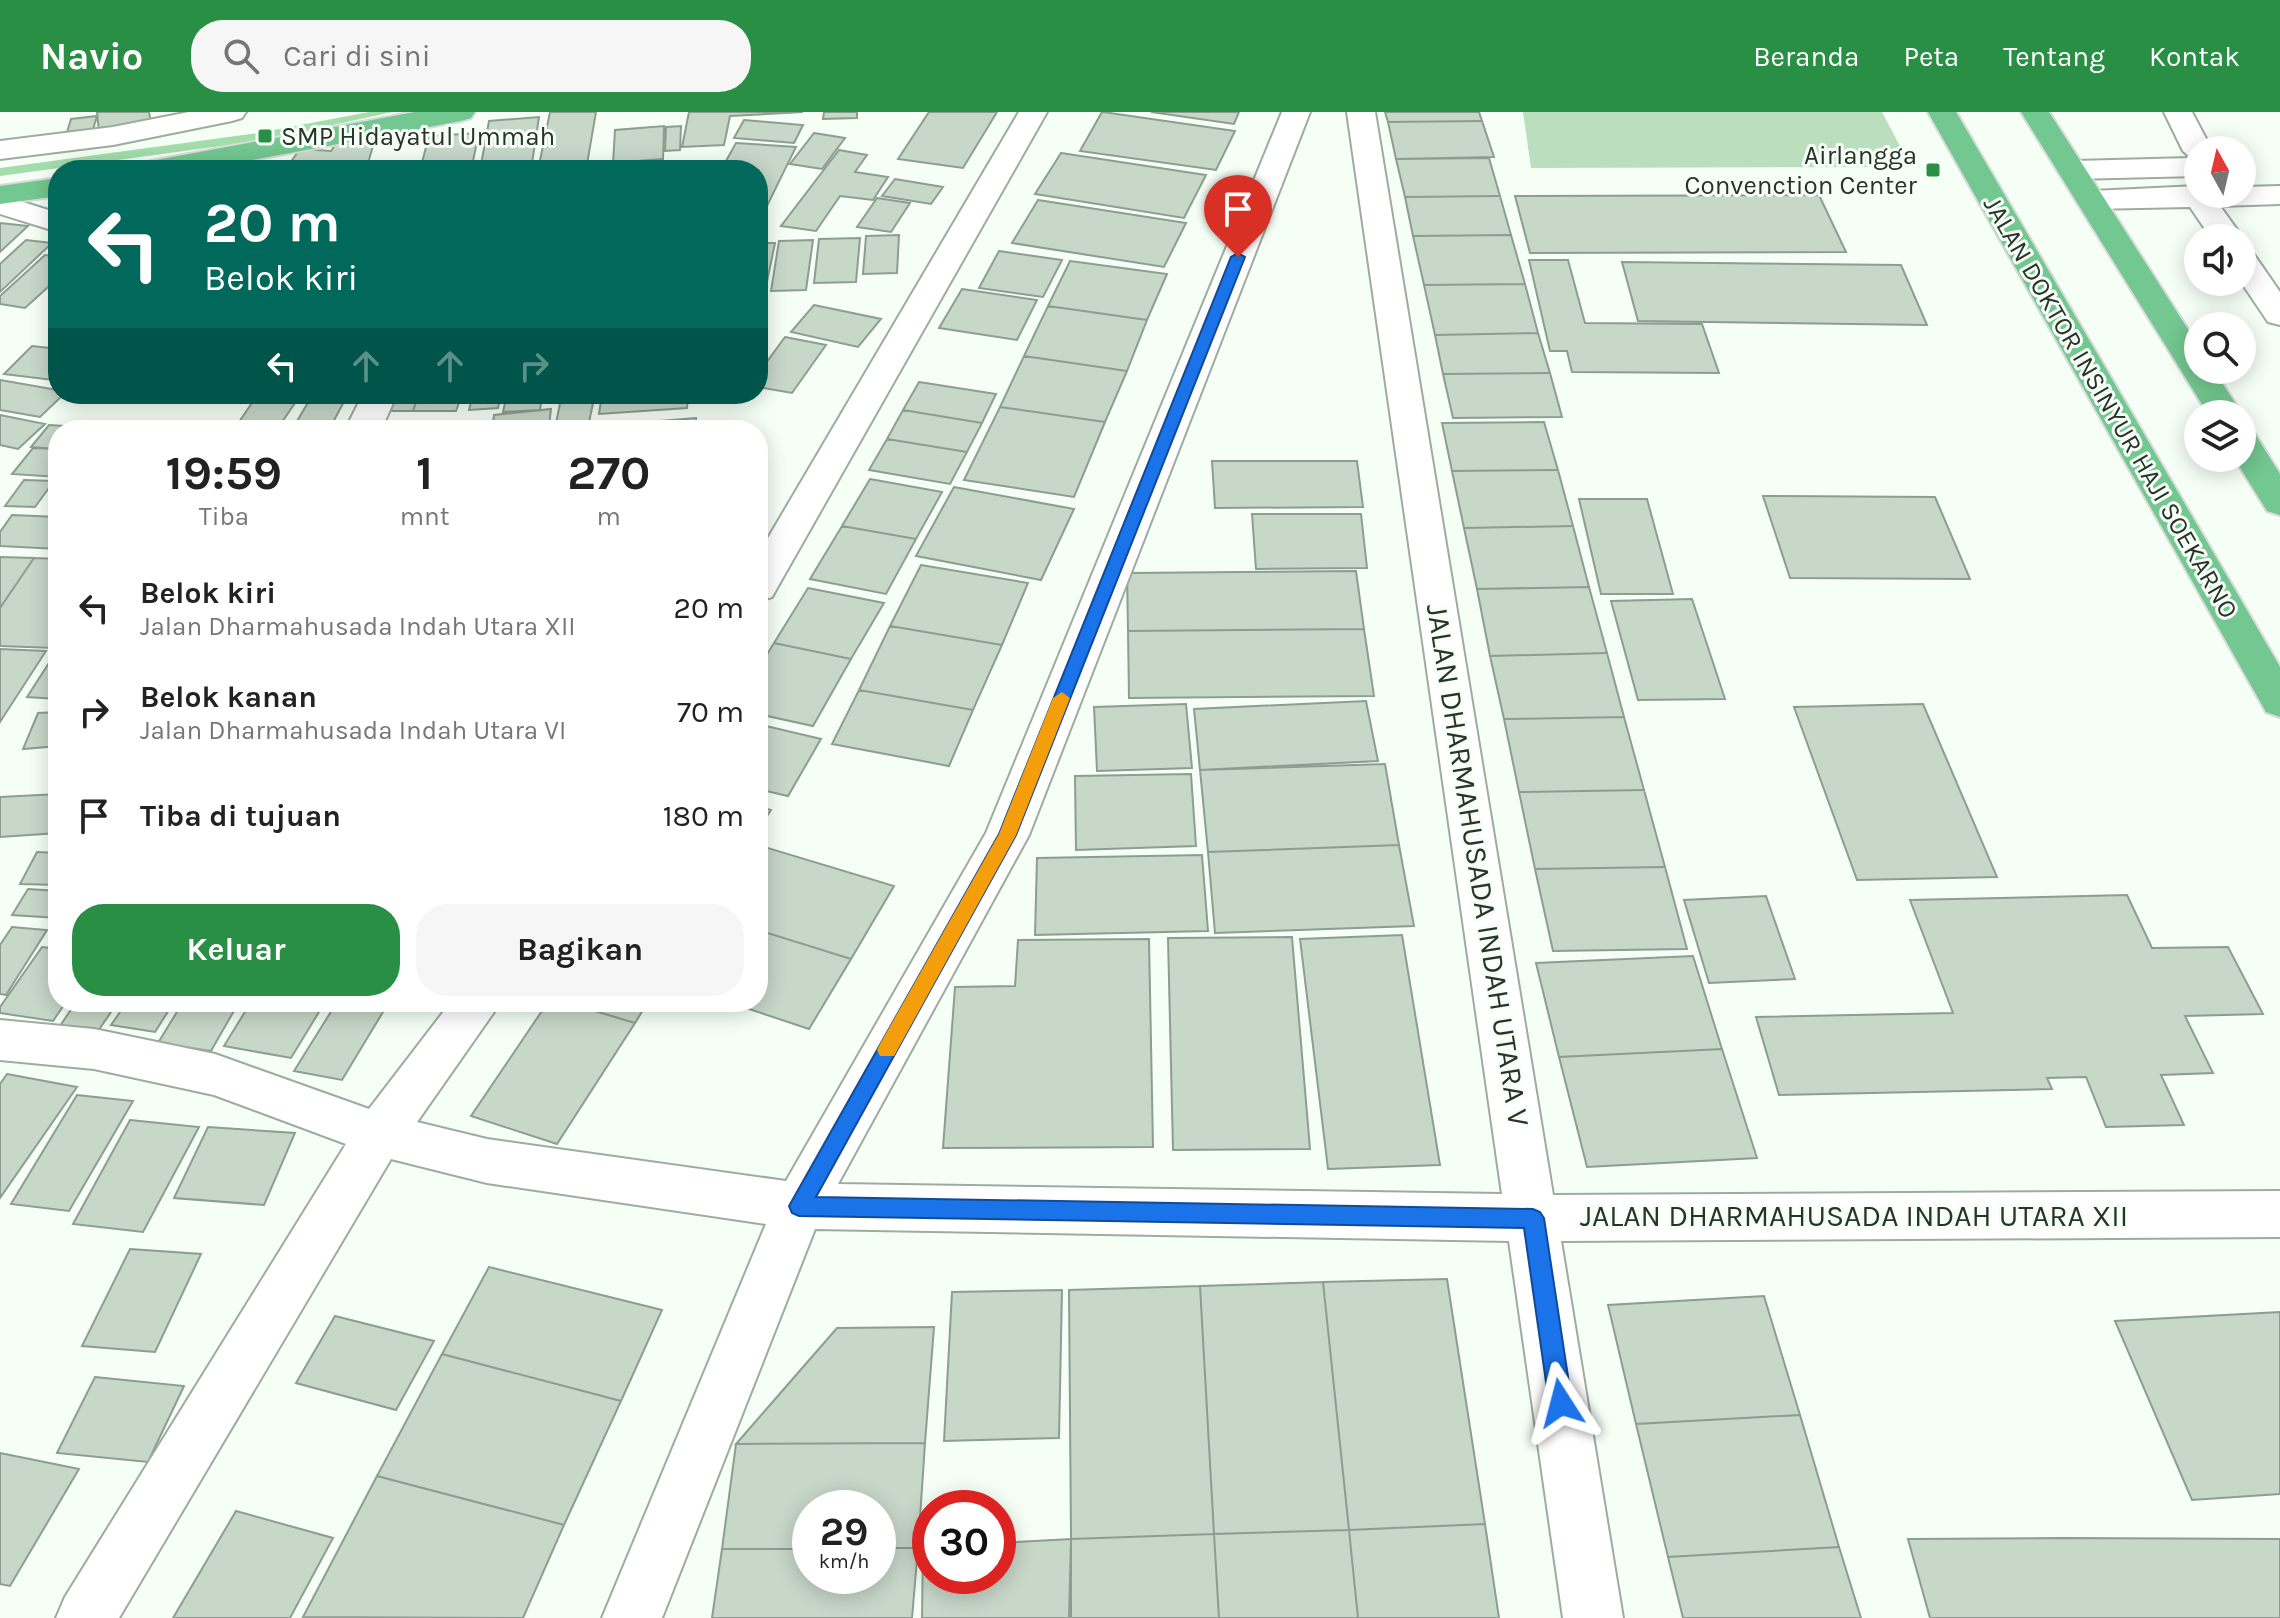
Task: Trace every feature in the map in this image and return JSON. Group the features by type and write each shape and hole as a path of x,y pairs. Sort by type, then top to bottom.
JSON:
{"main road":[{"name":"JALAN DOKTOR INSINYUR HAJI SOEKARNO","path":"1942,112 2280,702"},
{"path":"2035,112 2216,400"},
{"path":"203,160 446,113"},
{"path":"0,195 48,188"},
{"path":"2256,464 2280,503"}],"street":[{"path":"0,150 113,136 232,112"},
{"path":"768,571 1033,112"},
{"path":"632,1618 799,1206 1007,835 1296,112"},
{"name":"JALAN DHARMAHUSADA INDAH UTARA V","path":"1361,112 1593,1618"},
{"path":"2178,112 2190,136"},
{"path":"2074,170 2184,180"},
{"path":"2092,200 2146,200 2184,186"},
{"path":"2256,191 2280,195"},
{"path":"0,204 48,220"},
{"path":"2258,270 2280,315"},
{"path":"86,1618 379,1134 470,1012"},
{"name":"JALAN DHARMAHUSADA INDAH UTARA XII","path":"0,1040 94,1049 215,1075 379,1134 487,1161 799,1206 1533,1218 2280,1214"}],"green space":[{"path":"1523,112 1882,112 1911,167 1531,168"}],"building":[{"path":"97,112 149,112 151,123 99,133"},
{"path":"550,112 596,112 588,160 540,160"},
{"path":"689,112 803,112 730,116 724,145 682,147"},
{"path":"824,112 857,112 857,118 823,119"},
{"path":"929,112 997,112 963,168 898,159"},
{"path":"1102,112 1235,131 1216,170 1080,151"},
{"path":"1151,112 1239,112 1234,124"},
{"path":"1385,112 1479,112 1482,121 1388,122"},
{"path":"97,116 91,136 65,139 71,119"},
{"path":"539,117 533,160 482,160 489,121"},
{"path":"744,120 803,125 794,143 734,138"},
{"path":"1482,121 1494,157 1396,159 1388,122"},
{"path":"664,126 663,159 613,160 615,130"},
{"path":"681,126 680,150 665,151 666,127"},
{"path":"479,133 473,160 423,160 429,136"},
{"path":"814,133 845,138 822,169 790,164"},
{"path":"375,139 369,160 292,160 300,149 331,151 338,140"},
{"path":"736,143 796,147 768,204 768,160 727,160"},
{"path":"839,150 867,155 855,172 888,177 873,200 840,196 816,231 781,226"},
{"path":"1061,153 1206,175 1184,218 1035,194"},
{"path":"1489,158 1500,196 1405,197 1396,159"},
{"path":"895,179 943,187 931,204 882,196"},
{"path":"1819,195 1846,252 1530,253 1515,196"},
{"path":"1500,196 1511,235 1413,236 1405,197"},
{"path":"877,198 910,203 891,232 857,227"},
{"path":"1038,200 1186,223 1164,267 1012,243"},
{"path":"0,223 28,226 0,252"},
{"path":"899,235 897,273 863,274 866,236"},
{"path":"1511,235 1525,284 1424,285 1413,236"},
{"path":"860,238 856,282 814,283 819,239"},
{"path":"26,240 48,243 48,247 0,292 0,264"},
{"path":"813,240 806,290 771,291 779,241"},
{"path":"768,243 775,243 768,277"},
{"path":"999,251 1062,260 1043,297 979,288"},
{"path":"48,255 48,287 25,308 0,304 0,296"},
{"path":"1529,260 1568,260 1585,323 1702,324 1719,373 1572,372 1567,351 1550,351"},
{"path":"1070,261 1167,274 1147,320 1048,306"},
{"path":"1622,262 1901,265 1927,325 1638,321"},
{"path":"1525,284 1538,333 1435,335 1424,285"},
{"path":"962,289 1037,300 1017,340 939,328"},
{"path":"814,305 881,319 858,347 791,332"},
{"path":"1048,306 1147,320 1127,371 1024,356"},
{"path":"1538,333 1550,373 1443,374 1435,335"},
{"path":"785,337 826,345 792,393 768,389 768,360"},
{"path":"32,346 48,348 48,379 4,374"},
{"path":"1024,356 1127,371 1105,422 1000,407"},
{"path":"1550,373 1562,417 1453,418 1443,374"},
{"path":"0,380 48,388 48,404 54,404 40,417 0,410"},
{"path":"919,382 996,394 982,423 903,410"},
{"path":"251,404 294,404 283,420 240,420"},
{"path":"307,404 343,404 334,420 298,420"},
{"path":"383,404 415,404 413,411 380,411"},
{"path":"415,404 458,404 456,411 413,411"},
{"path":"470,404 499,404 498,408 469,410"},
{"path":"505,404 541,404 540,410 503,412"},
{"path":"560,404 593,404 589,420 557,420"},
{"path":"600,404 687,404 687,408 599,414"},
{"path":"1000,407 1105,422 1074,497 964,480"},
{"path":"551,409 550,420 493,420 494,415"},
{"path":"903,410 982,423 967,452 887,439"},
{"path":"0,415 45,424 18,449 0,445"},
{"path":"1544,422 1558,470 1452,471 1442,423"},
{"path":"48,426 48,448 31,447"},
{"path":"887,439 967,452 950,484 869,470"},
{"path":"33,448 48,449 48,476 12,474"},
{"path":"1212,461 1357,461 1363,507 1215,508"},
{"path":"1558,470 1573,526 1464,528 1452,471"},
{"path":"870,479 942,492 916,539 842,526"},
{"path":"24,480 48,481 48,489 35,507 5,506"},
{"path":"954,487 1074,509 1041,580 916,556"},
{"path":"1763,496 1935,497 1970,579 1790,578"},
{"path":"1579,499 1647,499 1673,594 1601,594"},
{"path":"1252,514 1361,514 1367,568 1256,569"},
{"path":"12,515 48,517 48,548 0,546 0,532"},
{"path":"842,526 916,539 886,594 810,579"},
{"path":"1573,526 1589,587 1477,589 1464,528"},
{"path":"0,557 34,558 0,608"},
{"path":"34,558 48,559 48,648 0,646 0,608"},
{"path":"921,565 1028,583 1002,645 890,626"},
{"path":"1356,571 1364,629 1128,631 1127,573"},
{"path":"1589,587 1607,653 1490,656 1477,589"},
{"path":"808,588 884,603 851,659 774,643"},
{"path":"1692,599 1725,699 1638,700 1611,601"},
{"path":"890,626 1002,645 973,710 859,690"},
{"path":"1364,629 1374,696 1129,698 1128,631"},
{"path":"774,643 851,659 813,726 768,716 768,653"},
{"path":"0,649 46,651 0,722"},
{"path":"1607,653 1624,717 1504,719 1490,656"},
{"path":"48,664 48,698 27,697"},
{"path":"859,690 973,710 949,766 832,744"},
{"path":"1366,701 1378,761 1200,770 1194,709"},
{"path":"1186,704 1192,768 1097,771 1094,707"},
{"path":"1923,704 1997,877 1857,880 1794,707"},
{"path":"48,712 48,747 23,749 38,713"},
{"path":"1624,717 1644,790 1519,792 1504,719"},
{"path":"768,726 821,739 788,796 768,791"},
{"path":"1385,764 1399,845 1208,852 1200,770"},
{"path":"1191,774 1196,846 1076,850 1075,776"},
{"path":"1644,790 1665,867 1535,869 1519,792"},
{"path":"48,795 48,834 0,837 0,797"},
{"path":"1399,845 1414,926 1215,933 1208,852"},
{"path":"768,848 894,886 851,959 768,933"},
{"path":"37,852 48,853 48,885 20,884"},
{"path":"1202,855 1208,931 1035,935 1037,858"},
{"path":"1665,867 1687,949 1553,951 1535,869"},
{"path":"28,889 48,890 48,917 12,915"},
{"path":"2127,895 2152,948 2228,947 2263,1014 2185,1016 2213,1073 2161,1075 2184,1125 2106,1127 2086,1077 2047,1078 2052,1089 1779,1095 1756,1017 1953,1013 1910,900"},
{"path":"1766,896 1795,979 1709,983 1684,900"},
{"path":"12,927 47,930 6,995 0,994 0,945"},
{"path":"768,933 851,959 809,1029 758,1012 768,1012"},
{"path":"1402,935 1440,1165 1328,1169 1300,939"},
{"path":"1292,937 1310,1149 1173,1150 1168,938"},
{"path":"1149,939 1153,1147 943,1148 955,987 1015,986 1018,940"},
{"path":"42,947 48,948 48,1012 59,1012 53,1021 0,1013 0,1007"},
{"path":"1693,956 1722,1049 1559,1057 1536,963"},
{"path":"69,1012 111,1012 98,1031 60,1026"},
{"path":"120,1012 168,1012 155,1032 111,1025"},
{"path":"177,1012 233,1012 211,1051 158,1043"},
{"path":"245,1012 319,1012 291,1058 224,1046"},
{"path":"331,1012 383,1012 342,1080 294,1071"},
{"path":"541,1012 598,1012 635,1023 557,1144 471,1116"},
{"path":"598,1012 642,1012 635,1023"},
{"path":"1722,1049 1757,1158 1587,1167 1559,1057"},
{"path":"7,1074 77,1087 0,1198 0,1084"},
{"path":"77,1095 133,1101 69,1211 11,1204"},
{"path":"130,1120 199,1127 143,1232 73,1224"},
{"path":"208,1127 295,1133 264,1205 174,1198"},
{"path":"130,1249 201,1254 155,1352 82,1346"},
{"path":"489,1267 662,1310 621,1401 442,1354"},
{"path":"1447,1279 1485,1524 1349,1530 1323,1282"},
{"path":"1323,1282 1349,1530 1214,1534 1200,1286"},
{"path":"1200,1286 1214,1534 1071,1539 1069,1290"},
{"path":"1062,1290 1059,1438 944,1441 952,1292"},
{"path":"1764,1296 1800,1415 1636,1424 1608,1305"},
{"path":"2280,1312 2280,1494 2192,1500 2115,1321"},
{"path":"335,1316 434,1341 396,1410 296,1383"},
{"path":"934,1327 925,1443 736,1444 837,1328"},
{"path":"442,1354 621,1401 564,1525 377,1476"},
{"path":"95,1377 184,1386 148,1462 57,1453"},
{"path":"1800,1415 1839,1547 1668,1557 1636,1424"},
{"path":"925,1443 922,1490 912,1490 912,1548 896,1548 896,1490 792,1490 792,1549 722,1549 736,1444"},
{"path":"0,1453 79,1469 10,1586 0,1584"},
{"path":"377,1476 564,1525 523,1618 303,1617"},
{"path":"236,1511 333,1538 290,1618 173,1618"},
{"path":"1485,1524 1499,1618 1358,1618 1349,1530"},
{"path":"1349,1530 1358,1618 1219,1618 1214,1534"},
{"path":"1214,1534 1219,1618 1071,1618 1071,1539"},
{"path":"1071,1539 1069,1618 922,1618 922,1594 1016,1594 1016,1542"},
{"path":"1908,1539 2280,1539 2280,1618 1930,1618"},
{"path":"1839,1547 1861,1618 1683,1618 1668,1557"},
{"path":"896,1548 912,1548 912,1618 712,1618 722,1549 792,1549 792,1594 896,1594"}],"waterway":[{"path":"88,160 258,137 387,112"},
{"path":"0,172 48,165"}],"slow traffic":[{"path":"887,1050 1007,835 1062,698"}],"place":[{"name":"SMP Hidayatul Ummah","path":"265,136"},
{"name":"Airlangga Convenction Center","path":"1933,170"}],"route":[{"path":"1238,257 1007,835 799,1206 1533,1218 1561,1403"}]}
